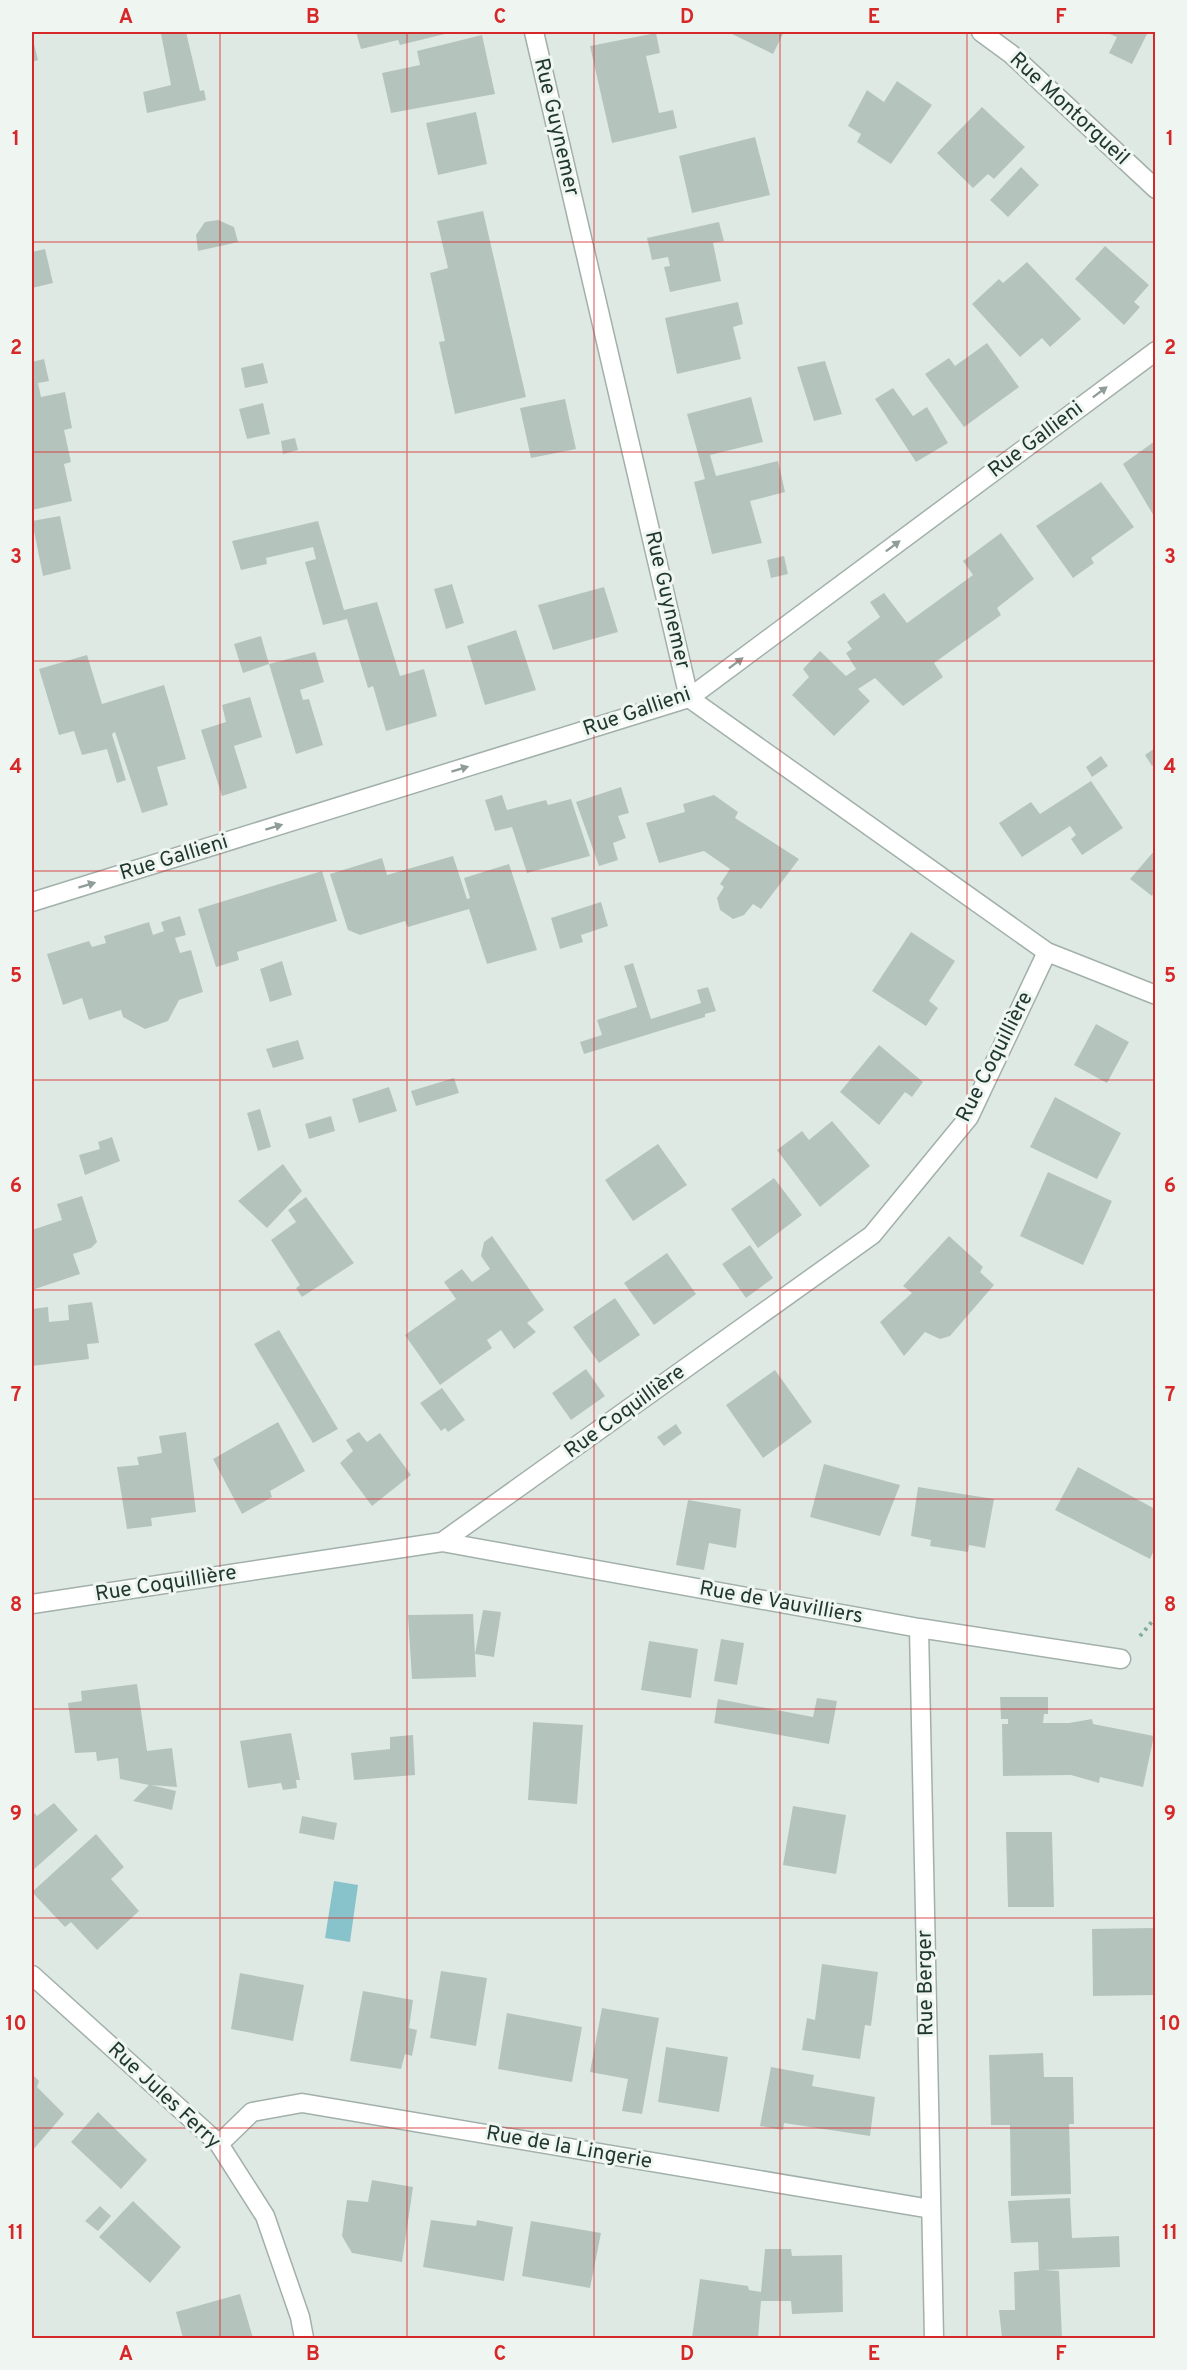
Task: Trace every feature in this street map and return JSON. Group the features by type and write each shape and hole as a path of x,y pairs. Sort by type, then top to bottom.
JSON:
{"street":[{"name":"Rue Guynemer","path":"534,32 689,698 1047,951 1155,995"},
{"name":"Rue Montorgueil","path":"981,32 1011,54 1155,189"},
{"name":"Rue Gallieni","path":"32,899 689,698 1155,351"},
{"name":"Rue Coquillière","path":"32,1604 442,1542 872,1235 969,1117 1047,951"},
{"name":"Rue de Vauvilliers","path":"442,1542 919,1628 1121,1659"},
{"name":"Rue Berger","path":"919,1628 934,2338"},
{"name":"Rue Jules Ferry","path":"32,1975 219,2144 265,2216 304,2338"},
{"name":"Rue de la Lingerie","path":"219,2144 252,2112 302,2103 931,2209"}],"water":[{"path":"334,1881 358,1885 350,1942 325,1938"}],"building":[{"path":"186,32 200,91 204,90 206,100 147,113 143,92 171,85 161,34"},
{"path":"356,32 453,32 400,45 398,40 361,49"},
{"path":"728,32 784,32 773,54"},
{"path":"1105,32 1148,32 1132,64 1109,53 1117,37"},
{"path":"656,33 660,53 646,56 659,113 673,110 677,128 612,143 590,46"},
{"path":"482,35 495,94 391,113 382,73 420,65 417,51"},
{"path":"32,36 38,60 32,62"},
{"path":"897,81 932,105 891,164 857,142 861,134 848,126 867,90 884,102"},
{"path":"982,107 1025,147 994,179 988,174 973,188 937,153"},
{"path":"476,112 487,164 438,175 426,123"},
{"path":"755,137 770,195 692,213 679,156"},
{"path":"1021,167 1039,185 1008,217 990,200"},
{"path":"483,211 526,397 455,414 439,342 445,341 430,273 448,268 437,221"},
{"path":"218,220 234,227 238,242 198,251 196,235 205,222"},
{"path":"719,222 724,241 713,243 721,281 670,292 664,267 670,266 668,257 652,260 647,238"},
{"path":"1105,246 1149,285 1134,302 1140,307 1124,325 1075,279"},
{"path":"45,249 53,283 32,288 32,252"},
{"path":"1027,262 1081,319 1050,347 1042,338 1020,357 972,304 999,279 1003,283"},
{"path":"738,302 743,324 733,327 741,359 677,374 665,318"},
{"path":"987,343 1019,387 964,427 925,374 949,358 955,366"},
{"path":"44,359 49,381 38,383 41,397 65,392 72,428 64,430 71,462 64,464 72,501 32,510 32,362"},
{"path":"825,361 842,414 814,421 797,367"},
{"path":"263,363 268,383 245,388 241,368"},
{"path":"893,388 913,416 927,407 948,443 916,462 875,399"},
{"path":"751,397 763,442 710,455 716,476 778,461 785,492 750,501 762,543 712,554 694,482 705,479 687,414"},
{"path":"565,399 576,449 531,458 520,408"},
{"path":"263,403 270,434 247,439 239,409"},
{"path":"295,438 298,450 283,454 281,441"},
{"path":"1155,441 1155,518 1123,464"},
{"path":"1101,482 1134,527 1091,558 1094,563 1073,578 1036,526"},
{"path":"60,516 71,569 43,576 32,521"},
{"path":"318,521 344,610 377,602 400,676 424,669 437,716 386,731 373,686 368,688 347,619 323,625 305,562 316,559 313,547 266,558 267,564 241,570 232,541"},
{"path":"1001,533 1034,579 997,608 1001,615 934,663 943,677 903,706 875,678 858,689 870,701 834,736 792,695 809,677 803,669 820,651 846,676 856,669 846,653 852,649 847,642 880,617 870,602 884,593 907,623 973,575 963,561"},
{"path":"784,556 788,574 771,578 767,560"},
{"path":"452,584 464,623 446,629 434,589"},
{"path":"604,587 618,632 553,650 538,605"},
{"path":"516,630 536,690 485,705 467,646"},
{"path":"261,636 269,664 243,673 234,644"},
{"path":"315,652 324,682 300,690 303,700 309,699 323,745 296,754 269,664"},
{"path":"87,655 102,704 164,685 186,759 157,767 168,805 142,813 115,732 112,734 126,780 117,783 107,749 82,755 74,731 59,735 39,669"},
{"path":"250,697 262,737 234,746 247,788 222,796 201,730 226,722 222,705"},
{"path":"1155,748 1155,764 1152,766 1145,755"},
{"path":"1101,756 1108,766 1092,777 1086,767"},
{"path":"1091,781 1123,828 1082,855 1071,839 1076,835 1070,826 1022,857 999,823 1031,802 1040,814"},
{"path":"621,787 629,813 618,816 626,838 613,843 618,860 599,866 576,802"},
{"path":"502,795 507,810 546,800 548,805 571,799 590,856 527,873 512,827 495,831 485,800"},
{"path":"714,795 738,812 735,818 799,859 761,909 753,904 744,915 733,919 720,910 717,898 724,887 720,884 730,869 704,851 659,863 646,823 685,812 683,804"},
{"path":"1155,850 1155,891 1152,896 1130,879"},
{"path":"453,856 467,899 470,898 464,878 509,864 537,950 487,964 469,909 408,927 405,921 360,935 348,930 330,874 382,858 387,875"},
{"path":"322,871 337,921 237,952 239,960 216,967 198,909"},
{"path":"601,902 608,926 581,935 583,942 560,949 551,918"},
{"path":"180,916 186,935 175,938 180,953 191,950 203,992 179,1000 168,1021 145,1029 123,1017 121,1010 89,1020 82,998 63,1005 47,954 89,941 92,947 106,943 104,936 149,922 153,935 164,931 161,922"},
{"path":"911,932 955,961 929,1001 938,1008 926,1026 872,991"},
{"path":"282,961 292,995 270,1002 260,969"},
{"path":"633,963 651,1019 701,1003 697,990 708,987 716,1011 705,1014 705,1017 584,1054 580,1042 602,1035 597,1020 637,1007 624,966"},
{"path":"1096,1024 1129,1042 1107,1083 1074,1065"},
{"path":"298,1040 304,1059 273,1068 266,1049"},
{"path":"879,1045 923,1082 912,1097 905,1092 879,1125 840,1092"},
{"path":"454,1078 459,1093 416,1106 411,1091"},
{"path":"389,1087 397,1111 359,1123 352,1099"},
{"path":"1055,1097 1121,1133 1097,1179 1030,1147"},
{"path":"260,1109 271,1147 258,1151 247,1113"},
{"path":"331,1116 335,1131 309,1139 305,1124"},
{"path":"832,1121 870,1166 820,1207 777,1150 802,1131 809,1140"},
{"path":"112,1137 120,1161 85,1175 79,1155 100,1149 98,1142"},
{"path":"658,1144 687,1185 633,1221 605,1180"},
{"path":"283,1164 302,1191 267,1228 238,1201"},
{"path":"1048,1172 1112,1201 1083,1265 1020,1236"},
{"path":"774,1178 802,1215 758,1248 731,1209"},
{"path":"82,1196 97,1242 91,1248 73,1254 80,1274 32,1290 32,1230 62,1220 57,1204"},
{"path":"306,1197 354,1263 302,1297 296,1288 300,1285 271,1240 296,1222 288,1210"},
{"path":"492,1236 544,1310 527,1323 536,1332 514,1349 501,1330 487,1340 492,1348 440,1385 405,1335 456,1299 444,1282 462,1269 472,1282 490,1269 481,1256 484,1242"},
{"path":"949,1236 983,1267 980,1272 994,1285 950,1336 940,1339 925,1332 904,1356 880,1322 912,1293 903,1286"},
{"path":"750,1245 773,1278 746,1298 722,1264"},
{"path":"667,1253 696,1294 654,1325 624,1283"},
{"path":"615,1298 640,1335 599,1363 573,1327"},
{"path":"92,1302 99,1343 87,1344 89,1359 32,1366 32,1309 48,1307 49,1322 69,1320 68,1305"},
{"path":"279,1330 338,1429 313,1443 254,1344"},
{"path":"586,1369 605,1396 571,1420 552,1393"},
{"path":"775,1370 812,1422 763,1458 726,1405"},
{"path":"442,1388 465,1420 448,1432 445,1428 441,1431 420,1403"},
{"path":"278,1422 305,1471 270,1491 272,1497 242,1514 213,1459"},
{"path":"676,1424 682,1433 664,1446 657,1437"},
{"path":"186,1432 196,1512 151,1518 152,1526 127,1529 117,1467 139,1465 137,1457 162,1453 159,1436"},
{"path":"359,1432 367,1442 380,1433 411,1475 372,1506 340,1463 353,1451 346,1440"},
{"path":"824,1464 900,1485 880,1536 810,1517"},
{"path":"1078,1467 1155,1509 1155,1548 1150,1559 1055,1510"},
{"path":"918,1487 994,1499 985,1548 969,1545 968,1552 930,1546 931,1540 911,1536"},
{"path":"688,1500 741,1509 736,1548 709,1543 704,1570 676,1565"},
{"path":"483,1610 501,1612 494,1657 475,1654"},
{"path":"473,1614 476,1677 412,1679 408,1615"},
{"path":"721,1639 744,1643 737,1685 714,1681"},
{"path":"649,1641 698,1649 691,1698 641,1690"},
{"path":"137,1684 147,1751 172,1748 177,1787 151,1785 176,1791 172,1810 133,1801 149,1785 120,1779 118,1758 97,1761 96,1752 75,1753 68,1703 82,1701 81,1691"},
{"path":"1000,1697 1048,1697 1048,1714 1044,1714 1043,1723 1069,1723 1092,1719 1093,1724 1154,1736 1143,1787 1100,1777 1099,1783 1071,1775 1003,1776 1002,1724 1008,1724 1008,1719 1001,1719"},
{"path":"817,1698 837,1701 829,1744 714,1723 718,1699 813,1717"},
{"path":"533,1722 583,1725 577,1804 528,1800"},
{"path":"291,1733 300,1780 296,1780 297,1788 283,1790 281,1783 248,1788 240,1741"},
{"path":"413,1735 415,1775 354,1780 351,1753 390,1749 390,1737"},
{"path":"54,1803 78,1830 32,1871 32,1810 37,1816"},
{"path":"793,1806 846,1815 836,1874 783,1865"},
{"path":"302,1816 337,1823 334,1840 299,1833"},
{"path":"1006,1832 1052,1832 1054,1907 1008,1907"},
{"path":"96,1834 124,1867 111,1879 139,1911 97,1950 71,1922 65,1927 32,1892"},
{"path":"1155,1928 1155,1995 1093,1996 1092,1929"},
{"path":"822,1964 878,1972 871,2026 865,2025 860,2059 802,2050 807,2018 815,2020"},
{"path":"441,1971 487,1978 476,2046 430,2038"},
{"path":"240,1973 304,1985 293,2041 231,2029"},
{"path":"363,1991 413,2000 409,2028 417,2030 412,2056 405,2054 401,2069 350,2061"},
{"path":"602,2008 659,2018 642,2114 622,2111 628,2079 590,2072"},
{"path":"507,2013 582,2027 572,2082 498,2069"},
{"path":"666,2047 728,2057 719,2112 658,2102"},
{"path":"1043,2053 1044,2077 1073,2077 1074,2124 1069,2124 1071,2194 1011,2196 1010,2125 991,2125 989,2055"},
{"path":"771,2067 814,2075 812,2086 875,2097 870,2136 784,2123 783,2130 760,2126"},
{"path":"32,2074 39,2081 37,2087 64,2114 32,2151"},
{"path":"98,2112 147,2160 121,2189 71,2142"},
{"path":"372,2180 413,2187 402,2262 352,2253 342,2236 347,2200 368,2202"},
{"path":"1070,2198 1072,2238 1119,2236 1120,2267 1044,2270 1059,2271 1062,2338 1002,2338 999,2310 1015,2310 1014,2272 1039,2270 1038,2242 1011,2243 1008,2201"},
{"path":"133,2201 181,2247 150,2283 99,2237"},
{"path":"100,2206 111,2216 98,2231 85,2221"},
{"path":"431,2220 476,2226 477,2220 513,2227 504,2281 423,2267"},
{"path":"531,2221 601,2233 590,2288 522,2276"},
{"path":"765,2249 791,2249 792,2256 842,2255 843,2312 792,2314 791,2301 761,2301 758,2338 692,2338 700,2279 748,2286 749,2290 761,2292"},
{"path":"240,2294 253,2338 183,2338 176,2312"}]}
